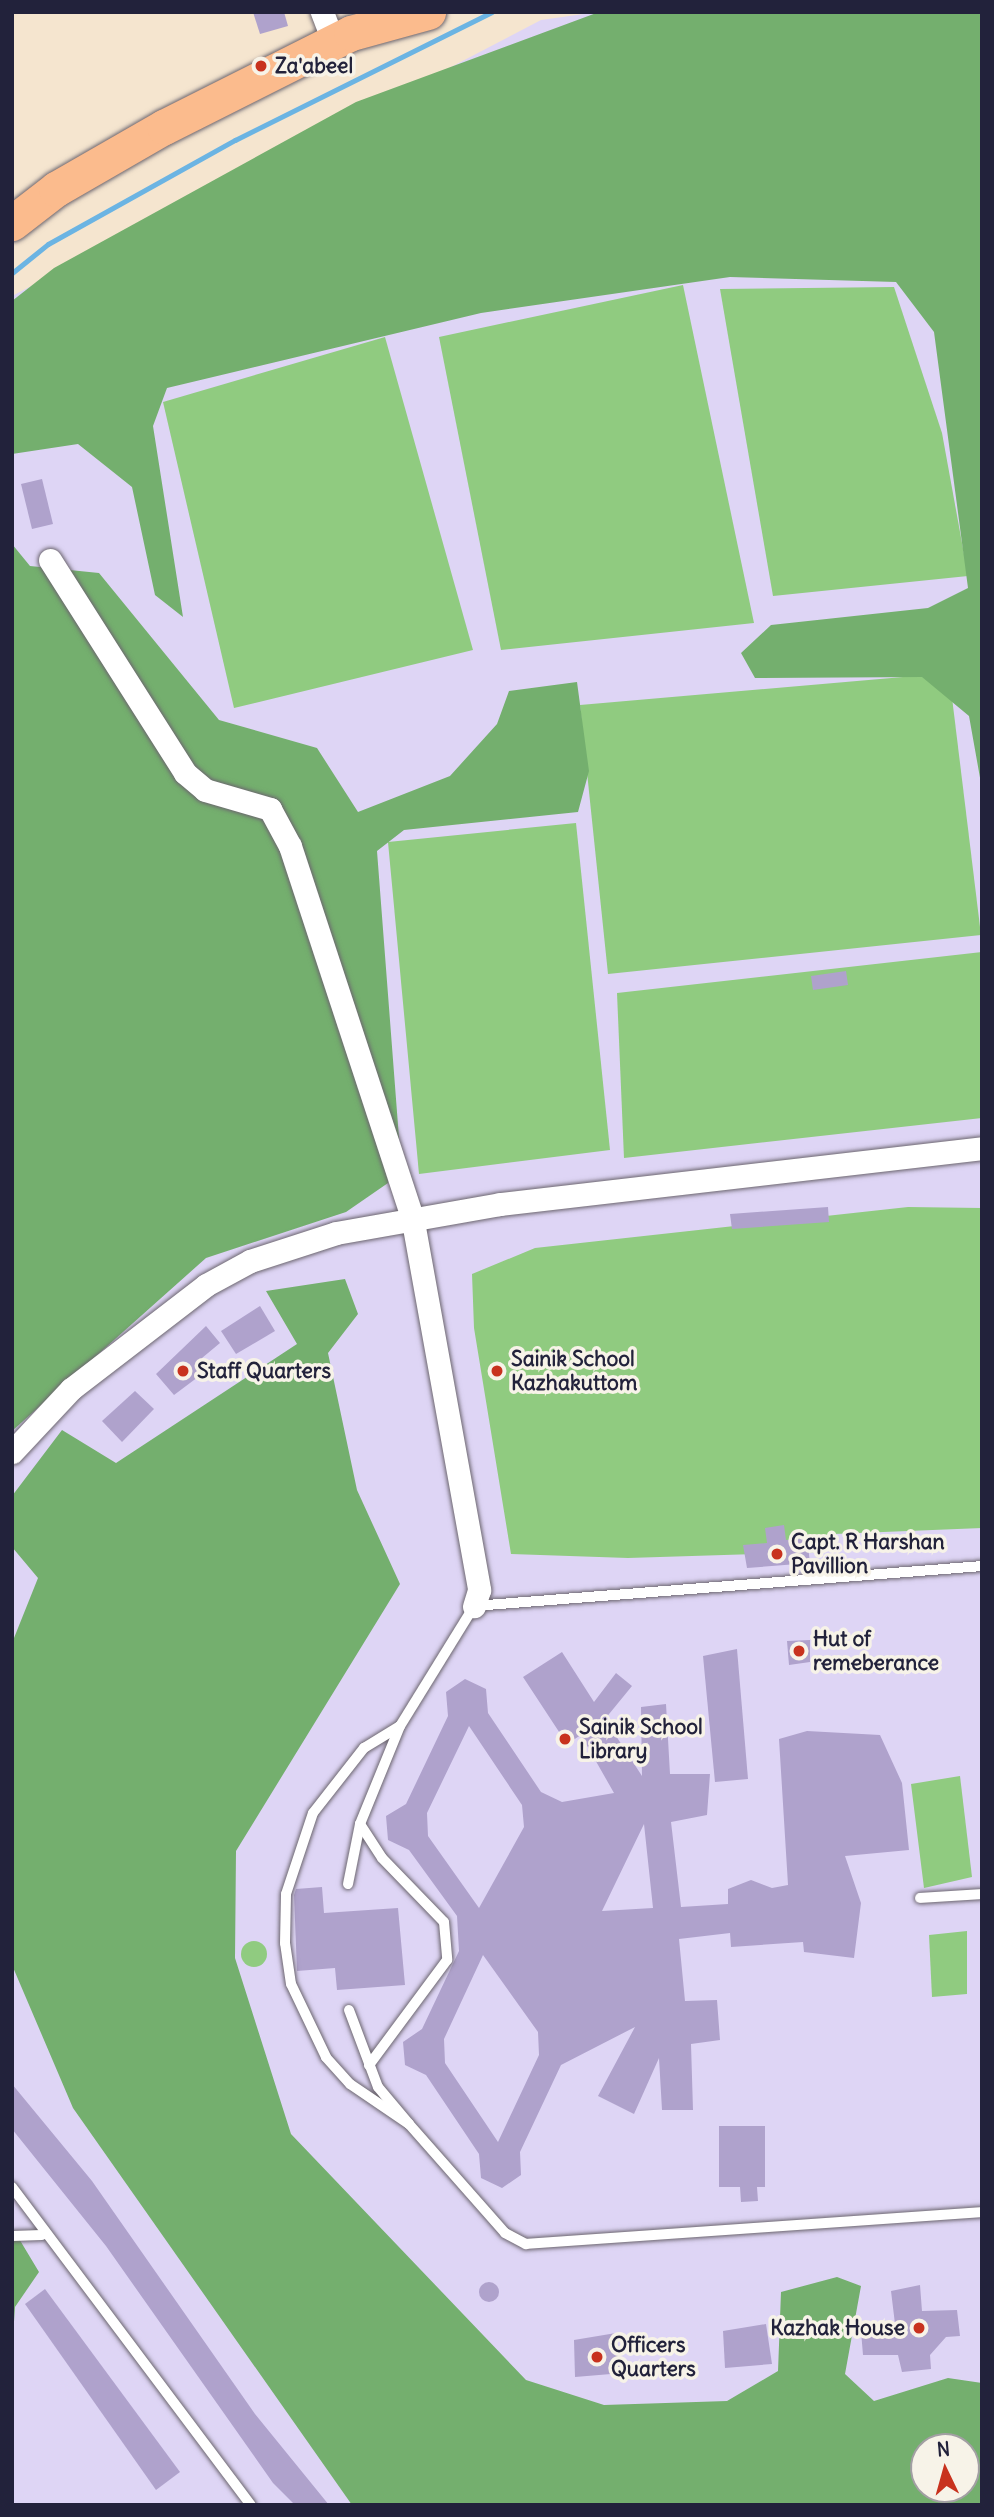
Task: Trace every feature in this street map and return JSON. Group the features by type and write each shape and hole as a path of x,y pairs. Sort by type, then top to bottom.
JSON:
{"main road":[{"path":"12,237 328,27 428,12"},
{"path":"12,223 83,172 189,118"}],"street":[{"path":"50,560 185,773 215,794 270,809 280,821 412,1216 479,1590 474,1606"},
{"path":"12,1452 71,1389 206,1285 250,1261 412,1216 982,1147"}],"lane":[{"path":"348,1884 360,1824 400,1726 474,1606 982,1566"},
{"path":"400,1726 364,1748 313,1813 286,1894 285,1943 291,1984 327,2057 350,2084 409,2124"},
{"path":"360,1824 382,1858 444,1922 447,1960 369,2065"},
{"path":"920,1898 982,1894"},
{"path":"349,2010 378,2087 505,2233 526,2244 982,2212"},
{"path":"12,2187 42,2235 251,2505"},
{"path":"12,2236 42,2235"}],"shaded area":[{"name":"Sainik School Kazhakuttom","path":"598,12 982,12 982,2505 12,2505 12,296 541,20"}],"green space":[{"path":"599,12 982,12 982,789 969,716 922,677 755,678 741,653 771,625 928,608 968,588 934,332 896,282 730,277 481,313 167,388 153,426 183,617 155,595 132,487 78,444 12,454 12,301 54,268 356,102"},
{"path":"683,285 754,623 501,650 439,337"},
{"path":"894,287 942,433 968,576 773,596 720,289"},
{"path":"385,337 473,650 234,708 163,402"},
{"path":"12,544 30,566 99,573 219,720 317,748 358,812 450,776 497,724 509,691 577,682 589,771 578,812 404,830 377,851 399,1138 388,1183 346,1212 206,1258 12,1431"},
{"path":"949,673 981,935 608,974 580,705"},
{"path":"576,823 610,1150 419,1174 388,842"},
{"path":"982,952 982,1118 624,1158 617,993"},
{"path":"908,1207 982,1208 982,1528 834,1534 821,1552 628,1558 511,1554 474,1328 472,1274 535,1248"},
{"path":"345,1279 358,1314 328,1353 357,1490 400,1584 236,1851 235,1958 291,2134 526,2380 604,2405 727,2401 778,2371 781,2292 837,2277 861,2286 845,2374 874,2401 948,2378 982,2383 982,2505 352,2505 73,2108 12,1965 12,1643 38,1578 12,1547 12,1496 62,1430 116,1463 297,1344 266,1291"},
{"path":"960,1776 972,1877 924,1888 911,1784"},
{"path":"967,1931 967,1994 932,1997 929,1935"},
{"path":"254,1941 263,1945 267,1954 263,1963 254,1967 245,1963 241,1954 245,1945"},
{"path":"12,2227 39,2272 15,2307 12,2352"}],"building":[{"path":"253,12 284,12 288,26 260,34"},
{"path":"42,479 53,524 32,529 21,484"},
{"path":"846,971 848,985 813,990 811,976"},
{"path":"828,1207 829,1222 732,1229 730,1214"},
{"name":"Staff Quarters","path":"260,1306 275,1331 236,1354 221,1331"},
{"name":"Staff Quarters","path":"206,1326 220,1343 202,1358 210,1368 174,1395 156,1374"},
{"name":"Staff Quarters","path":"135,1391 154,1409 122,1442 102,1421"},
{"name":"Capt. R Harshan Pavillion","path":"784,1525 786,1540 807,1538 810,1563 747,1568 743,1545 767,1543 765,1528"},
{"name":"Hut of remeberance","path":"810,1640 810,1662 789,1665 787,1641"},
{"path":"737,1649 748,1779 715,1782 703,1656"},
{"path":"562,1652 594,1702 616,1673 632,1686 605,1719 642,1776 641,1707 666,1704 670,1774 710,1774 707,1815 671,1822 681,1907 728,1904 728,1889 751,1880 772,1888 788,1885 779,1739 807,1731 880,1735 902,1783 909,1850 845,1856 861,1903 854,1958 804,1952 803,1942 731,1947 730,1933 679,1939 685,2001 717,2000 720,2040 691,2044 693,2110 662,2110 659,2058 634,2114 598,2096 635,2027 561,2065 520,2152 521,2175 502,2188 481,2178 479,2154 426,2075 405,2065 403,2042 422,2029 459,1951 457,1916 409,1850 388,1840 386,1816 406,1804 448,1716 446,1692 465,1679 486,1689 488,1713 541,1792 562,1802 614,1793 581,1735 567,1744 523,1677","holes":["469,1726 522,1805 524,1827 479,1908 428,1836 427,1813","644,1824 653,1908 602,1911","483,1955 538,2032 539,2055 498,2142 445,2063 444,2039"]},
{"path":"322,1887 324,1913 398,1908 405,1985 337,1990 335,1968 297,1971 294,1895 296,1889"},
{"path":"12,2084 92,2181 255,2414 329,2505 295,2505 273,2483 106,2246 12,2129"},
{"path":"719,2126 765,2126 765,2187 757,2187 758,2201 741,2202 740,2187 719,2187"},
{"path":"485,2282 493,2282 499,2292 493,2302 485,2302 479,2296 479,2288"},
{"name":"Kazhak House","path":"920,2285 922,2311 957,2310 960,2336 946,2337 930,2355 931,2369 902,2372 898,2355 863,2355 861,2331 895,2324 891,2291"},
{"path":"45,2289 180,2472 156,2490 25,2304"},
{"name":"Officers Quarters","path":"766,2324 772,2364 725,2368 723,2331"},
{"name":"Officers Quarters","path":"616,2333 623,2373 575,2377 574,2340"}],"waterway":[{"path":"12,273 48,244 235,140 492,12"}],"place":[{"name":"Za'abeel","path":"261,66"},
{"name":"Staff Quarters","path":"183,1371"},
{"name":"Sainik School Kazhakuttom","path":"497,1371"},
{"name":"Capt. R Harshan Pavillion","path":"777,1554"},
{"name":"Hut of remeberance","path":"799,1651"},
{"name":"Sainik School Library","path":"565,1739"},
{"name":"Kazhak House","path":"919,2328"},
{"name":"Officers Quarters","path":"597,2357"}]}
